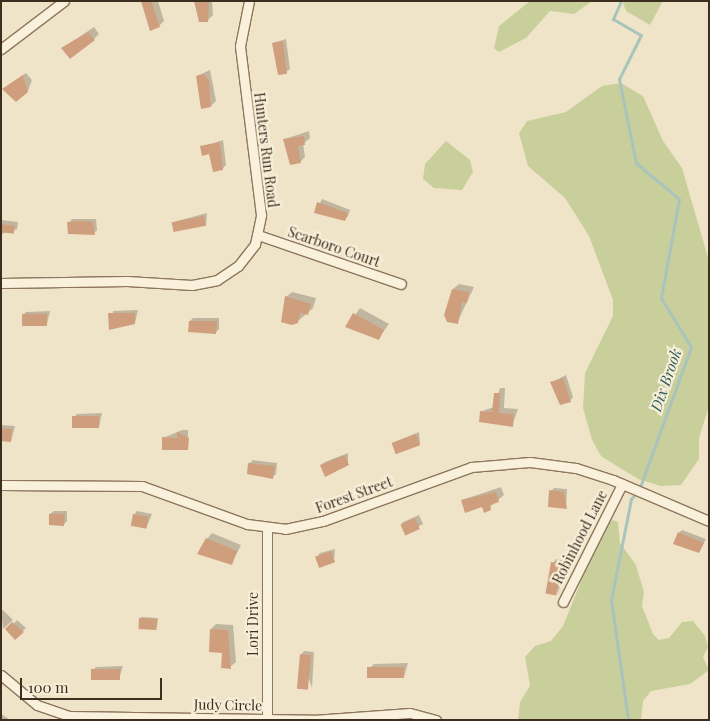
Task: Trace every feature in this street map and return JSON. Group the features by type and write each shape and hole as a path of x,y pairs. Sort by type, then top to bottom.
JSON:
{"street":[{"path":"1,48 64,1"},
{"name":"Hunters Run Road","path":"1,283 201,284 238,266 258,235 260,199 240,46 249,1"},
{"name":"Scarboro Court","path":"258,235 401,284"},
{"name":"Forest Street","path":"1,485 142,486 267,528 305,526 443,474 502,462 559,465 626,486 709,521"},
{"name":"Robinhood Lane","path":"563,602 626,486"},
{"name":"Lori Drive","path":"267,528 267,719"},
{"name":"Judy Circle","path":"1,675 37,705 56,716 267,719 410,713 436,720"}],"green space":[{"path":"530,1 592,1 574,14 550,11 526,38 499,52 494,48 499,26"},
{"path":"627,1 663,1 650,25 626,11 623,3"},
{"path":"621,83 643,96 663,141 682,168 709,261 709,406 699,438 699,459 681,485 661,486 638,479 601,456 592,440 583,408 585,373 613,316 613,300 589,236 565,198 528,166 519,133 527,121 566,112 602,86"},
{"path":"446,141 470,160 473,172 462,190 434,188 423,179 425,164"},
{"path":"613,520 618,522 620,543 636,565 644,592 642,606 653,634 659,640 669,638 682,622 693,621 705,636 708,647 703,657 709,670 690,684 651,691 643,701 641,720 518,720 520,702 530,686 525,657 535,646 551,641 563,626 603,527"}],"building":[{"path":"141,1 151,1 160,27 150,31"},
{"path":"194,1 209,1 208,22 199,22"},
{"path":"88,32 95,40 70,59 61,48"},
{"path":"283,41 287,74 278,75 272,43"},
{"path":"204,74 209,81 211,107 201,109 196,76"},
{"path":"23,75 28,92 16,102 2,89"},
{"path":"304,136 305,145 298,146 301,163 290,165 283,139"},
{"path":"220,142 223,170 213,172 209,154 202,156 200,146"},
{"path":"317,202 348,213 345,221 314,213"},
{"path":"204,216 206,226 174,232 172,222"},
{"path":"67,222 93,222 95,235 68,234"},
{"path":"1,224 15,226 14,234 1,232"},
{"path":"452,289 469,292 467,303 462,302 458,324 447,322 444,315"},
{"path":"285,296 311,304 308,315 300,313 298,323 292,325 281,322"},
{"path":"108,313 135,313 135,324 109,330"},
{"path":"353,313 384,330 379,340 345,327"},
{"path":"22,314 47,314 47,326 22,326"},
{"path":"189,321 217,321 216,334 188,332"},
{"path":"563,378 571,402 560,405 550,382"},
{"path":"494,393 500,393 499,413 514,414 513,427 479,422 480,411 492,412"},
{"path":"72,416 99,416 99,428 72,428"},
{"path":"1,428 12,429 11,442 1,441"},
{"path":"177,432 189,438 188,450 162,450 162,437 177,438"},
{"path":"416,434 420,445 396,454 392,443"},
{"path":"345,455 349,465 325,477 320,465"},
{"path":"248,463 275,466 273,479 247,474"},
{"path":"549,490 564,492 567,509 548,507"},
{"path":"496,492 499,502 490,505 491,510 484,513 482,507 465,513 461,500"},
{"path":"49,514 65,514 64,526 49,525"},
{"path":"133,514 149,517 146,529 131,526"},
{"path":"415,518 420,529 405,535 400,525"},
{"path":"678,532 704,543 699,553 673,544"},
{"path":"206,538 237,551 232,565 197,554"},
{"path":"331,551 335,562 319,568 315,557"},
{"path":"551,562 562,564 556,595 545,594"},
{"path":"139,618 157,619 156,630 138,629"},
{"path":"12,622 24,632 15,640 5,629"},
{"path":"210,629 228,630 231,669 221,668 222,653 209,652"},
{"path":"300,654 311,655 308,690 297,689"},
{"path":"367,667 404,667 404,678 367,678"},
{"path":"91,669 120,669 120,680 91,680"}],"waterway":[{"name":"Dix Brook","path":"621,1 613,19 641,35 619,79 636,163 679,199 661,298 691,347 639,490 631,499 611,600 628,720"}]}
